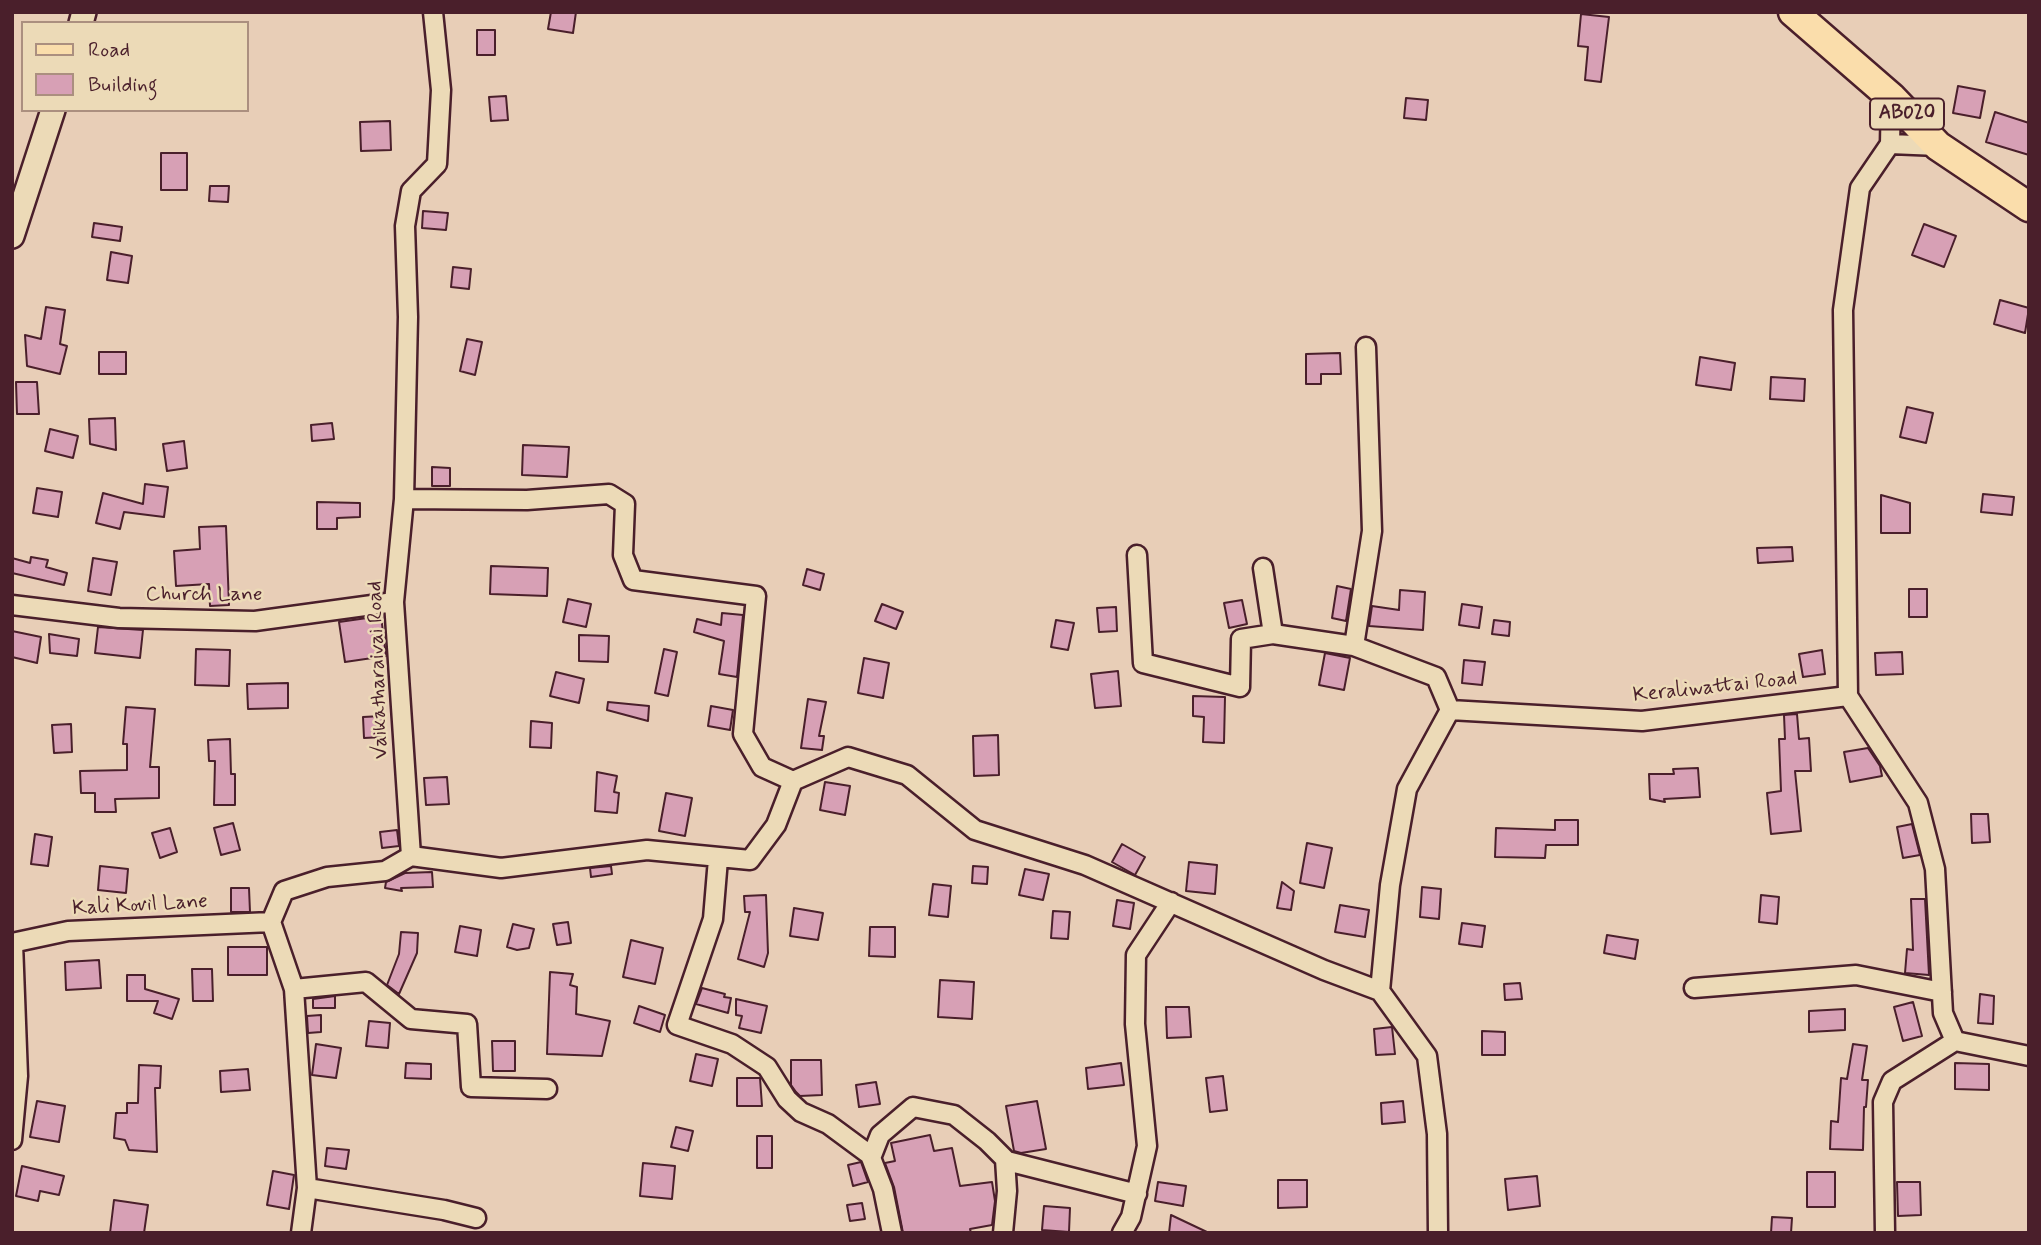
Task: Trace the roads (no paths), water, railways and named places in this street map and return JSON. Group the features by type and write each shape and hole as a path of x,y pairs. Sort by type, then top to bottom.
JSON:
{"main road":[{"name":"AB020","path":"1793,12 1891,97 1938,146 2029,208"}],"street":[{"name":"Vaikatharaivai Road","path":"411,856 394,602 404,499 408,317 405,226 411,191 437,164 441,90 433,12"},
{"path":"1891,97 1890,144 1860,188 1843,310 1847,696 1918,803 1936,869 1943,1013 1955,1041"},
{"path":"12,236 52,112"},
{"path":"1890,144 1938,146"},
{"path":"1354,646 1372,531 1366,346"},
{"path":"404,499 527,500 608,494 625,505 623,555 633,580 756,596 743,734 762,767 793,781"},
{"path":"1137,555 1143,663 1240,687 1241,639 1273,634 1354,646 1436,677 1450,710 1407,789 1390,885 1380,991"},
{"path":"1263,568 1273,634"},
{"name":"Church Lane","path":"12,605 119,618 255,621 394,602"},
{"name":"Keraliwattai Road","path":"1450,710 1642,721 1847,696"},
{"path":"301,1233 307,1188 294,989 271,922 284,891 327,877 385,871 411,856 501,868 647,850 750,860 776,825 793,781 848,757 907,775 975,830 1085,865 1324,970 1380,991 1427,1056 1437,1135 1438,1233"},
{"path":"718,859 713,919 677,1025 732,1044 767,1067 787,1099 801,1112 828,1124 871,1158 883,1189 892,1233"},
{"path":"1122,1233 1131,1217 1147,1146 1135,1024 1136,955 1171,902"},
{"name":"Kali Kovil Lane","path":"13,943 68,931 271,922"},
{"path":"12,1140 18,1076 13,943"},
{"path":"1693,988 1856,975 1942,992"},
{"path":"294,989 366,982 411,1019 467,1024 471,1087 547,1089"},
{"path":"1885,1233 1883,1102 1892,1081 1955,1041 2029,1056"},
{"path":"871,1158 880,1135 913,1107 954,1115 1005,1159 1137,1194"},
{"path":"1003,1233 1007,1191 1005,1159"},
{"path":"307,1188 476,1217"}]}
